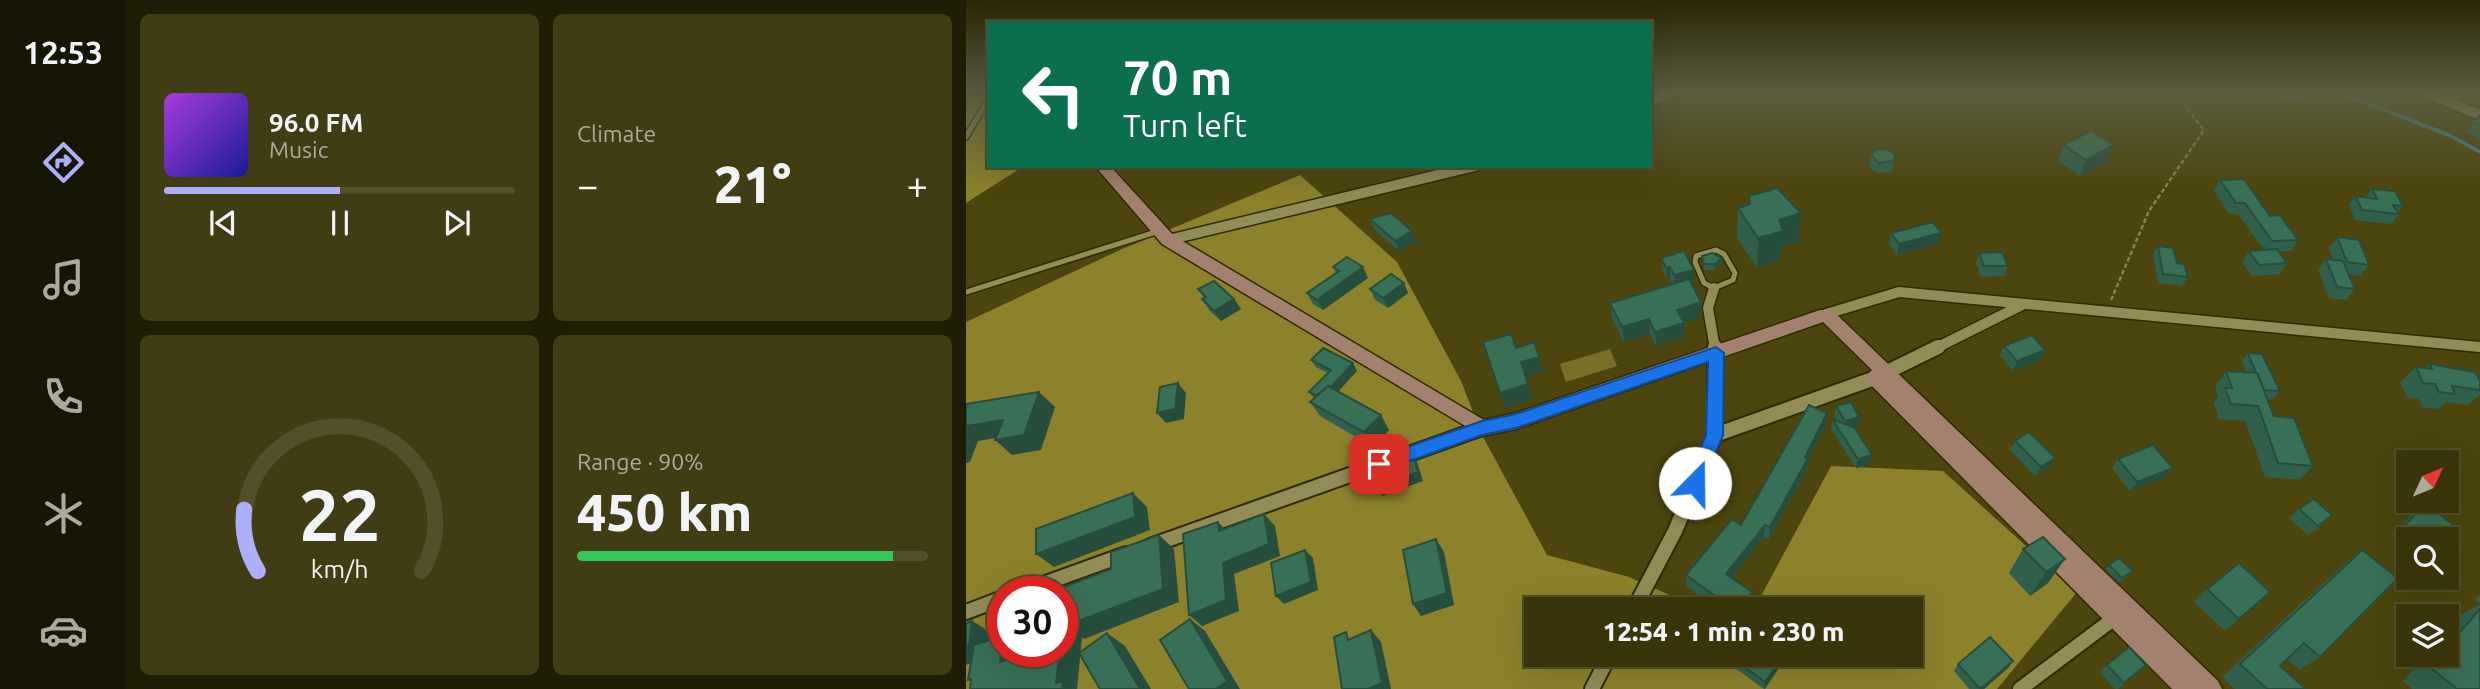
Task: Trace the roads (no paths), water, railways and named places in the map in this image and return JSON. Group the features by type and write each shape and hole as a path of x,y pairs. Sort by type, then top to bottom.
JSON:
{"main road":[{"path":"1104,168 1163,236 1482,428 1516,421 1820,316 2210,689"},
{"path":"1880,375 2189,689"}],"street":[{"path":"1163,236 1466,168"},
{"path":"1640,597 1675,531 1715,435 1716,353 1708,307 1709,285"},
{"path":"1820,316 1899,292 2480,347"},
{"path":"1715,435 1880,375 2025,303"},
{"path":"1066,576 1482,428"},
{"path":"966,612 987,604"},
{"path":"2020,689 2116,617"},
{"path":"1592,689 1603,667"}],"lane":[{"path":"966,292 1163,236"},
{"path":"1690,286 1709,285 1733,280 1735,273 1724,254 1716,250 1696,256 1695,262 1709,285"}],"waterway":[{"path":"2423,125 2480,152"}]}
